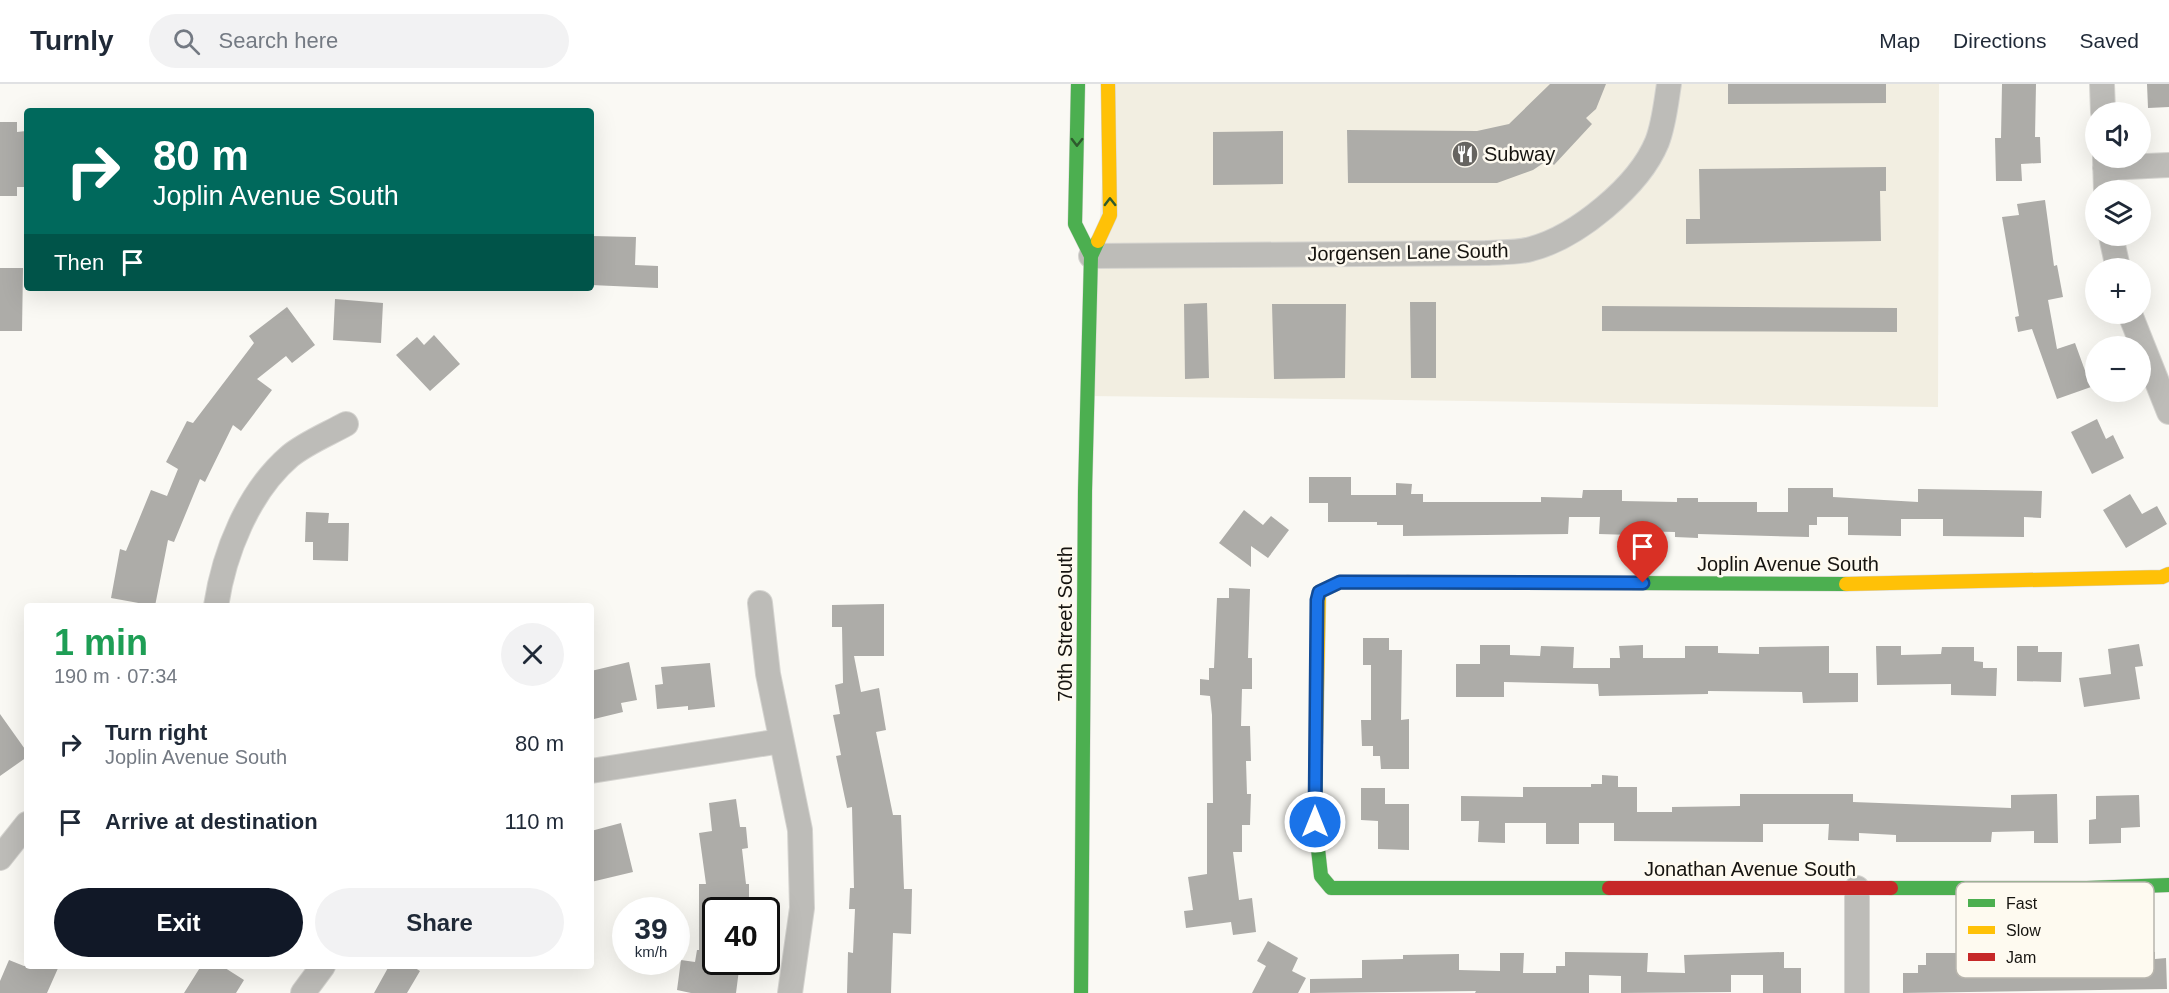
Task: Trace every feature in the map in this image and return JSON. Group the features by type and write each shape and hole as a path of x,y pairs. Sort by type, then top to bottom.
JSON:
{"street":[{"name":"70th Street South","path":"1078,84 1076,224 1091,256"},
{"name":"70th Street South","path":"1081,993 1085,491 1091,256 1110,214 1108,84"},
{"name":"Jorgensen Lane South","path":"1091,256 1486,253 1531,249 1568,235 1607,207 1649,158 1662,126 1669,84"},
{"path":"2102,84 2103,102"},
{"path":"2105,172 2169,165"},
{"path":"2134,324 2169,412"},
{"path":"217,603 230,548 245,516 273,475 298,451 346,424"},
{"name":"Joplin Avenue South","path":"1331,888 1322,876 1315,822 1317,600 1319,592 1336,584 1830,584 2162,577 2169,574"},
{"path":"760,603 768,674 800,830 802,908 790,993"},
{"path":"594,771 782,741"},
{"path":"0,858 24,828"},
{"name":"Jonathan Avenue South","path":"2154,886 2169,885"},
{"name":"Jonathan Avenue South","path":"1331,888 1956,888"},
{"path":"1857,888 1857,993"},
{"path":"303,993 321,969"}],"shaded area":[{"path":"1108,84 1939,84 1938,407 1089,396"}],"building":[{"path":"1550,84 1606,84 1596,109 1586,118 1592,124 1554,165 1548,160 1533,170 1497,183 1348,183 1347,130 1477,131 1509,124"},
{"path":"1728,84 1886,84 1886,103 1728,104"},
{"path":"2002,84 2036,84 2035,137 2040,137 2041,163 2021,164 2022,181 1996,181 1995,138 2001,138"},
{"path":"2147,84 2169,84 2169,107 2151,108 2151,102 2148,102"},
{"path":"0,122 17,122 17,132 24,131 24,187 17,187 17,196 0,196"},
{"path":"1283,131 1283,184 1213,185 1213,132"},
{"path":"1886,167 1886,191 1880,191 1881,241 1686,244 1686,219 1700,219 1699,169"},
{"path":"2045,200 2054,266 2057,265 2063,297 2048,300 2057,349 2075,343 2085,370 2085,389 2057,399 2032,329 2018,332 2015,317 2019,316 2002,217 2019,215 2017,204"},
{"path":"594,236 636,237 635,265 658,266 658,288 594,285"},
{"path":"0,268 23,268 22,331 0,331"},
{"path":"335,299 383,303 381,343 333,340"},
{"path":"1410,302 1436,302 1436,378 1411,378"},
{"path":"1207,303 1209,378 1185,379 1184,304"},
{"path":"1272,304 1346,304 1345,378 1274,379"},
{"path":"1602,306 1897,308 1897,332 1602,331"},
{"path":"287,307 315,345 292,363 286,356 257,379 272,390 241,431 233,425 205,482 200,479 174,542 168,540 156,603 138,603 111,598 120,549 126,551 151,490 167,496 178,469 166,462 187,421 193,423 254,343 249,336"},
{"path":"434,335 460,364 430,391 396,355 417,337 424,345"},
{"path":"2097,419 2106,439 2113,435 2124,458 2092,474 2071,432"},
{"path":"1309,477 1351,477 1351,495 1396,495 1396,483 1412,484 1411,494 1423,494 1423,502 1541,502 1541,497 1582,498 1583,490 1622,490 1622,501 1677,502 1677,498 1698,498 1698,502 1757,502 1757,512 1788,512 1788,488 1833,488 1833,497 1918,502 1918,489 2042,491 2041,518 2024,517 2024,537 1943,536 1943,519 1901,519 1901,536 1848,535 1848,517 1817,517 1817,525 1809,525 1809,537 1698,534 1698,538 1675,537 1675,532 1632,531 1632,535 1599,534 1600,517 1569,517 1568,534 1403,536 1403,525 1377,525 1377,522 1328,522 1328,503 1309,503"},
{"path":"2130,494 2142,514 2157,506 2167,524 2126,548 2103,510"},
{"path":"1244,510 1263,525 1271,516 1289,530 1268,558 1251,546 1251,567 1219,543"},
{"path":"306,512 329,513 328,523 349,523 348,561 313,560 313,542 305,542"},
{"path":"1229,588 1250,589 1248,658 1252,658 1252,689 1242,689 1241,726 1250,726 1251,761 1246,761 1247,794 1251,794 1250,825 1242,825 1242,852 1233,852 1239,900 1252,898 1256,932 1233,935 1231,922 1186,928 1184,911 1193,910 1188,877 1207,874 1207,803 1213,803 1212,715 1210,696 1200,695 1200,679 1209,680 1209,668 1214,668 1217,598 1229,598"},
{"path":"884,604 884,656 854,656 861,692 879,688 886,730 876,732 893,815 901,815 904,889 912,889 911,934 893,933 891,993 847,993 848,952 853,953 855,909 849,909 850,888 854,888 852,807 847,808 836,756 841,755 833,715 840,714 835,685 843,683 842,627 832,627 832,605"},
{"path":"1363,638 1389,638 1389,650 1402,650 1401,720 1409,719 1409,769 1381,769 1380,756 1373,756 1373,746 1362,746 1361,720 1371,720 1371,665 1363,665"},
{"path":"2139,644 2143,666 2135,667 2140,699 2084,707 2079,678 2111,674 2108,649"},
{"path":"1480,645 1510,645 1510,655 1540,656 1541,646 1574,647 1573,668 1610,668 1610,658 1620,658 1619,646 1643,645 1643,658 1685,658 1685,646 1718,646 1718,653 1759,654 1759,647 1829,646 1829,673 1858,673 1858,702 1803,703 1802,692 1708,691 1708,694 1599,696 1598,684 1504,682 1504,697 1456,697 1456,664 1480,664"},
{"path":"1876,646 1901,646 1901,655 1941,654 1942,647 1974,647 1974,661 1983,662 1983,668 1997,668 1996,696 1951,695 1951,684 1877,685"},
{"path":"2017,646 2038,646 2038,652 2062,652 2061,682 2017,681"},
{"path":"629,662 637,700 621,703 623,712 594,719 594,670"},
{"path":"710,663 715,707 688,710 688,706 657,709 655,685 663,684 661,667"},
{"path":"0,714 24,748 24,759 0,776"},
{"path":"1602,775 1618,776 1618,787 1637,787 1637,812 1672,812 1672,807 1740,806 1740,794 1853,794 1853,802 2011,808 2011,795 2057,794 2058,843 2034,843 2034,831 1992,832 1991,842 1896,842 1896,835 1859,833 1859,841 1828,840 1829,824 1763,824 1763,842 1614,841 1614,823 1579,823 1579,844 1546,844 1546,823 1505,823 1505,843 1478,842 1479,821 1461,821 1461,796 1523,797 1523,787 1591,787 1591,784 1602,784"},
{"path":"1361,788 1385,788 1385,804 1409,804 1409,850 1378,849 1378,821 1361,820"},
{"path":"2139,795 2140,827 2121,828 2121,843 2089,844 2089,820 2096,819 2096,796"},
{"path":"736,799 740,827 746,827 748,848 742,849 746,884 749,884 749,897 702,897 702,975 738,975 736,993 691,993 677,990 679,975 690,975 690,961 695,962 697,950 699,950 699,884 706,884 699,833 712,831 709,803"},
{"path":"621,823 633,872 594,881 594,830"},
{"path":"1268,941 1298,958 1292,971 1306,978 1298,993 1252,993 1266,966 1257,961"},
{"path":"1565,952 1648,953 1647,972 1685,973 1684,955 1784,952 1784,968 1801,968 1801,993 1763,993 1763,975 1731,975 1731,992 1621,993 1621,976 1589,975 1589,993 1475,993 1476,991 1310,993 1310,979 1362,978 1362,960 1403,959 1403,955 1459,954 1459,970 1500,971 1500,953 1524,953 1523,973 1556,973 1556,966 1565,966"},
{"path":"2155,952 2155,959 2166,958 2167,989 1903,993 1903,973 1918,973 1918,965 1926,965 1926,953 1956,953 1956,978 2154,978"},
{"path":"9,960 24,966 24,969 58,969 47,993 0,993 0,981"},
{"path":"199,969 227,969 244,980 236,993 184,993"},
{"path":"387,969 417,969 420,971 407,993 374,993"}],"traffic: fast":[{"path":"1078,84 1075,224 1091,256"},
{"path":"1081,993 1085,491 1091,256 1098,241"},
{"path":"1408,582 1846,584"},
{"path":"1316,742 1315,822 1321,876 1331,888 1609,888"},
{"path":"2154,886 2169,885"},
{"path":"1891,888 1956,888"}],"traffic: slow":[{"path":"1098,241 1110,215 1108,84"},
{"path":"1846,584 2162,577 2169,574"},
{"path":"1316,742 1319,592 1340,582 1408,582"}],"traffic: jam":[{"path":"1609,888 1891,888"}],"place":[{"name":"Subway","path":"1465,154"}],"route":[{"path":"1315,822 1317,600 1319,592 1340,582 1643,583"}]}
